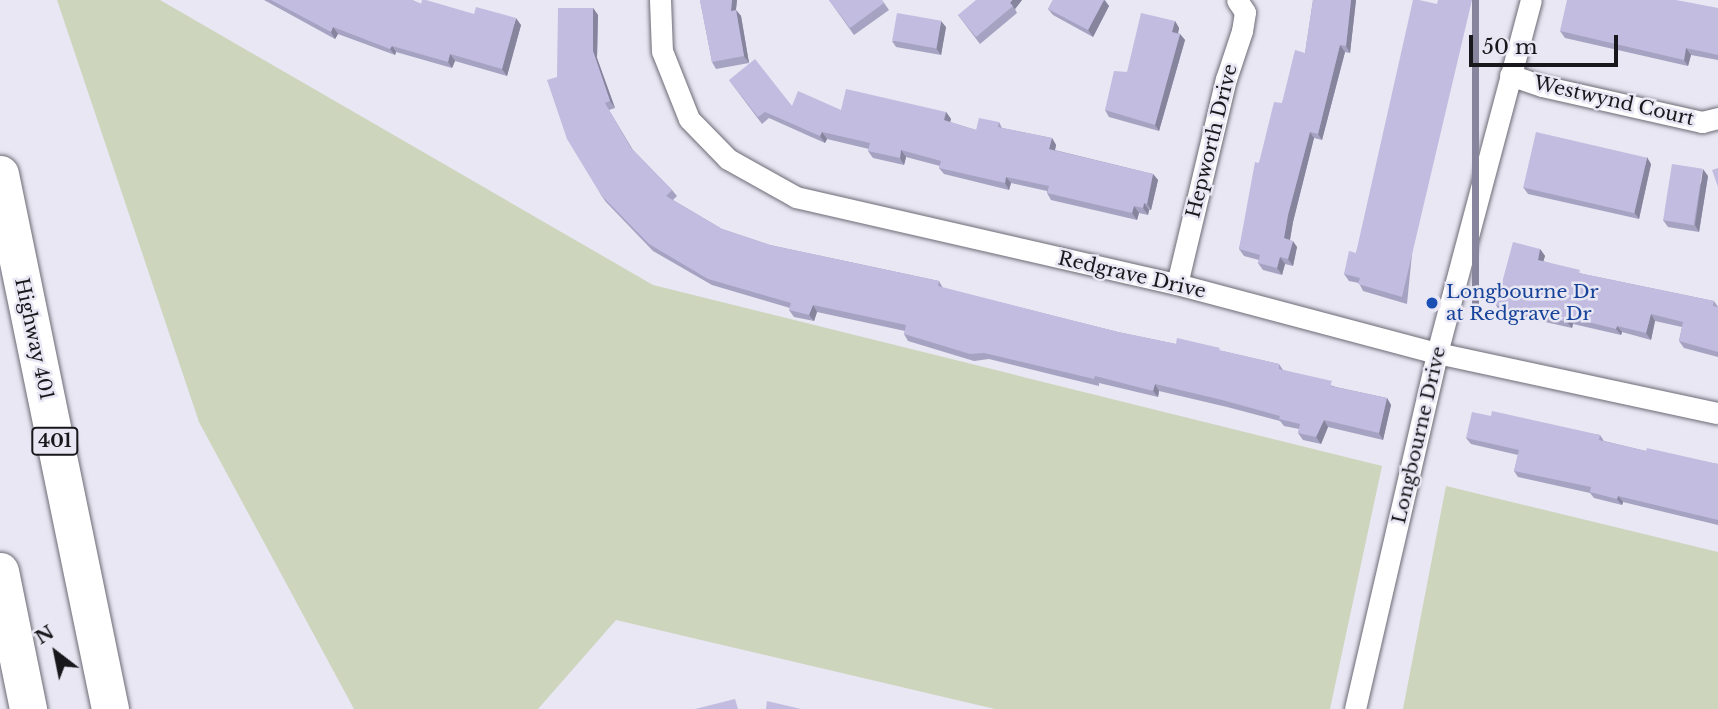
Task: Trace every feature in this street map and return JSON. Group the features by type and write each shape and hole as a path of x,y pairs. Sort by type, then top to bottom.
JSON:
{"highway":[{"name":"Highway 401","path":"0,174 110,709"},
{"path":"0,571 28,709"}],"street":[{"name":"Redgrave Drive","path":"660,0 662,51 689,119 728,159 796,197 1177,285 1437,353 1718,413"},
{"name":"Hepworth Drive","path":"1177,285 1226,79 1242,31 1245,12 1237,0"},
{"name":"Longbourne Drive","path":"1355,709 1437,353 1531,0"},
{"name":"Westwynd Court","path":"1510,75 1542,86 1703,122 1718,118"}],"green space":[{"path":"57,0 160,0 653,285 1382,466 1330,709 995,709 616,620 538,709 354,709 199,422"},
{"path":"1446,486 1718,552 1718,709 1403,709"}],"building":[{"path":"271,0 412,0 421,4 422,0 426,0 474,14 476,7 516,18 502,69 450,54 448,62 392,46 390,49 333,27 331,32"},
{"path":"700,0 732,0 731,11 736,10 744,56 712,62"},
{"path":"829,0 882,0 884,3 850,28"},
{"path":"976,0 1012,0 1010,3 1013,6 976,37 958,15"},
{"path":"1053,0 1104,0 1088,30 1048,9"},
{"path":"1313,0 1351,0 1346,46 1340,45 1318,134 1310,132 1284,238 1293,241 1288,259 1280,257 1277,268 1258,263 1260,255 1239,249 1255,162 1259,163 1274,102 1282,103 1295,50 1305,53"},
{"path":"1413,0 1437,4 1438,0 1472,0 1402,297 1358,284 1360,278 1344,274 1349,251 1356,253"},
{"path":"1567,0 1676,0 1718,8 1718,55 1686,48 1684,60 1560,31"},
{"path":"558,8 593,8 593,51 610,101 605,103 631,148 672,190 666,196 722,229 770,245 939,281 938,286 1118,332 1176,344 1177,338 1279,364 1279,369 1332,381 1330,386 1387,398 1379,433 1324,420 1316,437 1298,433 1300,424 1222,400 1155,384 1153,391 984,353 970,354 904,334 906,325 813,305 809,315 789,310 791,303 708,279 649,244 601,195 567,139 547,80 557,77"},
{"path":"897,13 941,21 936,48 892,41"},
{"path":"1141,13 1175,21 1172,32 1180,34 1155,125 1105,110 1114,71 1127,72"},
{"path":"755,59 792,106 798,91 841,110 846,89 946,112 944,120 976,130 979,118 999,122 998,127 1052,138 1049,149 1153,174 1147,204 1144,203 1143,208 1134,206 1132,213 1047,193 1049,186 1006,177 1005,183 939,168 941,161 901,150 900,158 868,151 870,143 822,132 820,136 765,112 758,117 729,80"},
{"path":"1536,132 1647,158 1634,213 1523,188"},
{"path":"1672,164 1703,169 1694,225 1663,220"},
{"path":"1718,168 1718,187 1712,170"},
{"path":"1513,242 1540,249 1538,260 1580,270 1579,273 1714,301 1713,306 1718,307 1718,352 1679,341 1683,322 1651,314 1646,333 1617,326 1616,329 1568,317 1567,322 1496,305"},
{"path":"1492,411 1600,435 1599,440 1718,464 1718,520 1618,496 1617,499 1590,492 1591,487 1514,471 1519,450 1466,438 1472,412 1491,416"},
{"path":"735,699 738,709 695,709"},
{"path":"767,701 801,709 766,709"}],"place":[{"name":"Longbourne Dr at Redgrave Dr","path":"1432,303"}]}
